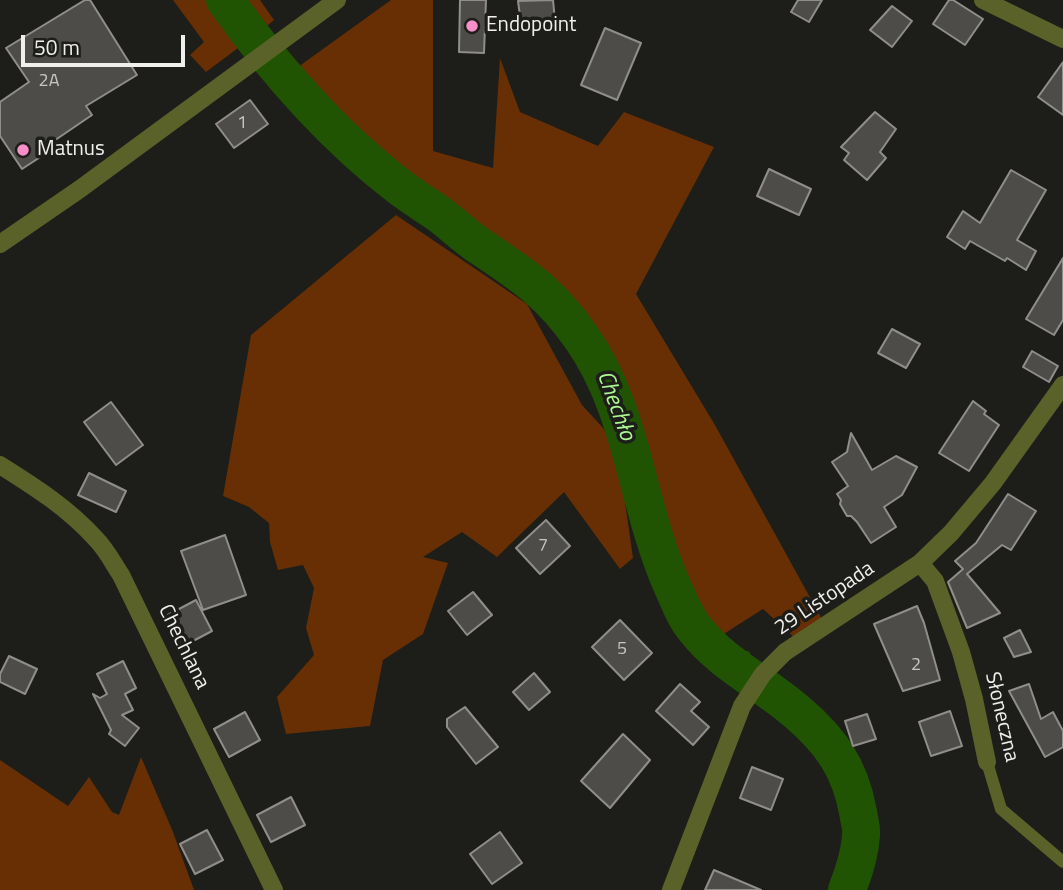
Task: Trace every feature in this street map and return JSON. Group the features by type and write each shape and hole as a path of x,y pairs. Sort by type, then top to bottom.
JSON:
{"street":[{"path":"0,244 298,31 337,0"},
{"path":"983,0 1063,39"},
{"name":"29 Listopada","path":"671,890 742,706 763,674 785,652 920,564 951,533 993,483 1063,385"},
{"name":"Chechlana","path":"0,465 73,515 98,541 121,575 274,890"},
{"name":"Słoneczna","path":"920,564 935,580 961,652 987,762"}],"lane":[{"name":"Słoneczna","path":"987,762 1001,809 1063,862"}],"shaded area":[{"path":"173,0 210,0 238,48 206,72 190,55 204,42"},
{"path":"236,0 260,0 274,20 261,31"},
{"path":"391,0 433,0 433,151 493,168 500,58 520,112 598,146 624,112 714,147 636,294 715,425 823,621 795,638 763,609 719,637 700,616 670,558 620,396 608,369 571,307 501,250 414,189 340,128 291,72"},
{"path":"396,215 527,304 582,405 604,429 620,467 633,558 620,569 564,492 497,557 462,532 423,557 448,563 423,634 383,660 370,726 286,734 277,697 314,655 306,628 314,588 303,565 278,570 270,542 269,523 249,507 223,496 251,335"},
{"path":"141,757 194,890 0,890 0,760 68,806 89,777 112,812 119,815"}],"building":[{"path":"85,0 90,0 137,75 86,106 92,115 45,147 48,152 22,169 0,136 0,102 29,82 6,48"},
{"name":"Endopoint","path":"460,0 486,0 484,53 459,52"},
{"path":"553,0 555,21 521,24 518,1"},
{"path":"798,0 822,0 809,22 791,12"},
{"path":"949,0 983,19 965,45 933,24"},
{"path":"892,6 912,21 892,47 870,30"},
{"path":"605,28 641,43 617,100 581,85"},
{"path":"1063,62 1063,115 1038,97"},
{"path":"250,100 268,124 234,148 216,124"},
{"path":"875,112 896,129 880,152 886,158 867,180 844,160 849,153 841,147"},
{"path":"769,169 811,189 799,215 757,196"},
{"path":"1011,170 1046,190 1017,240 1036,251 1026,270 970,241 965,249 947,237 963,211 980,223"},
{"path":"1063,258 1063,320 1054,335 1026,319"},
{"path":"892,329 920,344 906,368 878,353"},
{"path":"1032,351 1058,366 1049,382 1023,367"},
{"path":"973,401 999,425 969,471 939,453"},
{"path":"111,402 143,445 116,465 84,422"},
{"path":"851,433 872,470 896,456 917,467 902,495 884,507 896,527 871,543 857,522 847,516 837,494 848,486 832,462 847,452"},
{"path":"89,473 126,491 116,512 78,495"},
{"path":"1008,494 1036,511 1011,550 1002,545 967,574 1000,613 967,628 948,582 963,569 955,561 976,543"},
{"path":"546,520 570,546 540,574 516,548"},
{"path":"225,535 246,595 203,610 181,551"},
{"path":"473,592 492,615 467,635 448,611"},
{"path":"196,600 212,631 178,649 162,618"},
{"path":"917,606 940,680 903,691 874,624"},
{"path":"620,620 652,653 624,680 592,647"},
{"path":"1020,630 1031,652 1014,657 1004,638"},
{"path":"9,656 37,669 25,694 0,682 0,674"},
{"path":"123,661 136,688 125,694 133,710 122,715 139,728 125,746 109,734 111,730 93,694 100,698 107,694 97,674"},
{"path":"534,673 550,692 529,710 513,692"},
{"path":"680,684 700,702 691,711 709,727 693,745 656,711"},
{"path":"1029,684 1041,719 1053,712 1063,731 1063,747 1045,757 1009,691"},
{"path":"465,707 498,747 476,764 447,727 447,719"},
{"path":"950,711 962,746 931,756 919,722"},
{"path":"245,712 260,740 229,757 214,729"},
{"path":"867,714 876,739 853,746 845,721"},
{"path":"623,734 650,760 610,808 581,781"},
{"path":"752,767 783,779 771,810 740,798"},
{"path":"291,797 305,825 271,842 257,815"},
{"path":"207,830 223,860 195,874 180,844"},
{"path":"500,832 522,863 492,884 470,854"},
{"path":"714,870 761,890 705,890"}],"waterway":[{"name":"Chechło","path":"225,0 285,77 352,147 401,188 537,288 560,309 581,337 612,395 659,552 688,618 718,653 809,723 829,745 844,769 854,796 861,832 858,856 847,890"},
{"path":"730,662 747,654"}],"place":[{"name":"Endopoint","path":"472,26"},
{"name":"Matnus","path":"23,150"}]}
